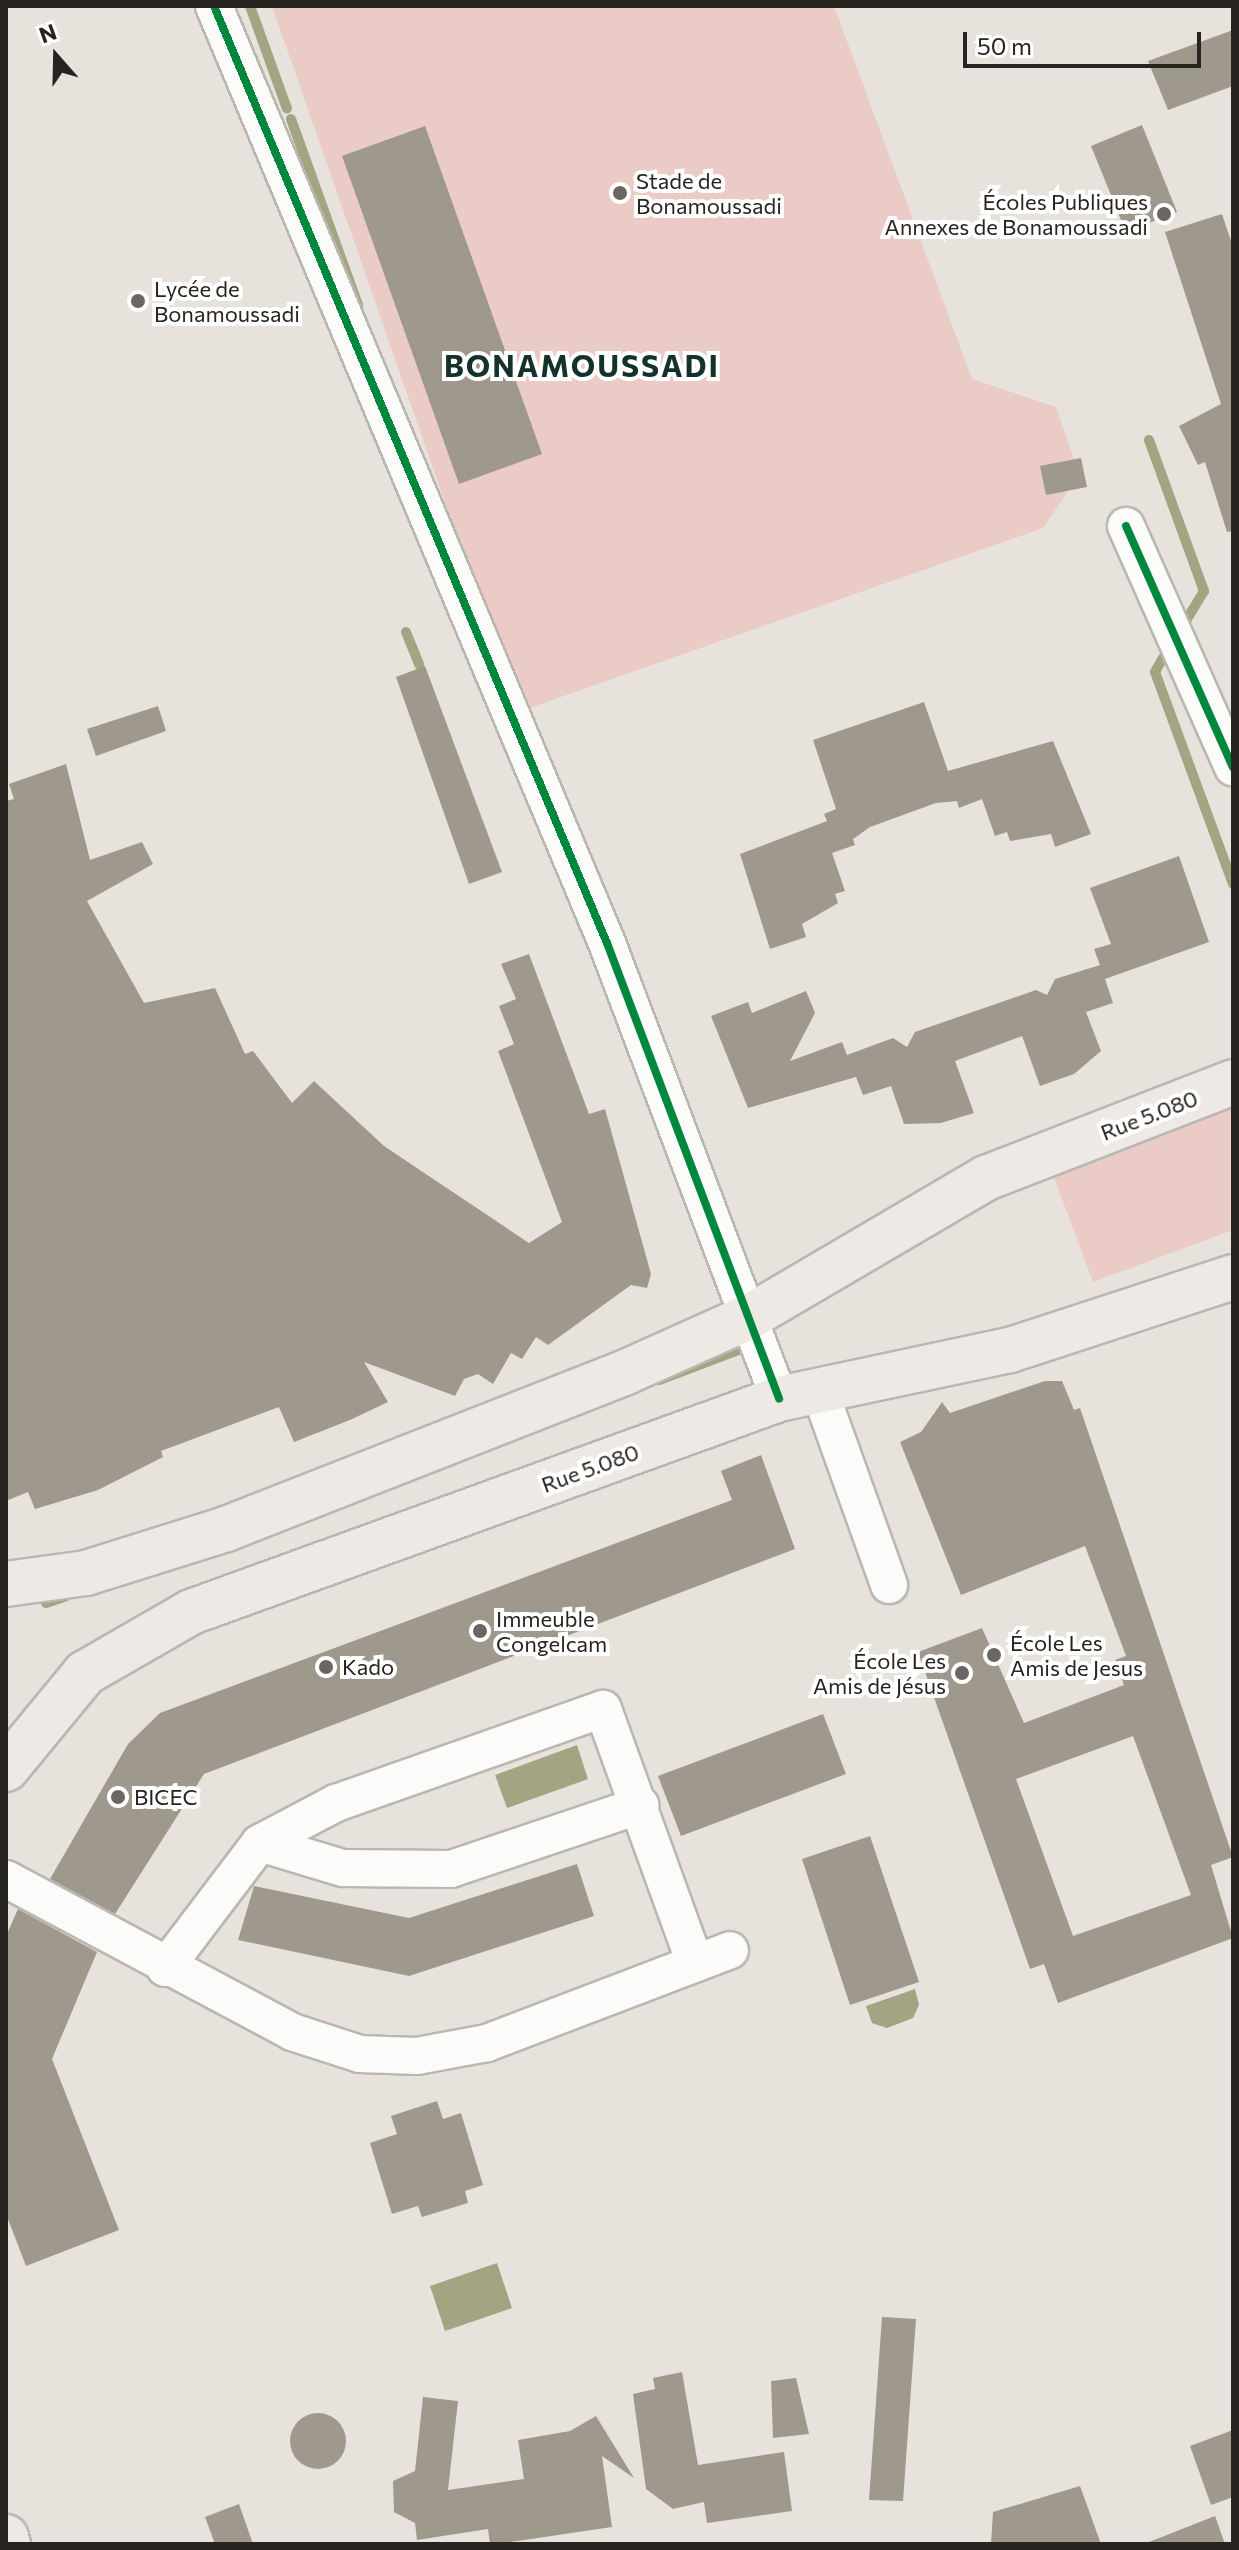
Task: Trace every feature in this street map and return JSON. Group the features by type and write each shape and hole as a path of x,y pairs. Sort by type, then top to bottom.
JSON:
{"main road":[{"name":"Rue 5.080","path":"6,1584 86,1573 226,1529 749,1317 986,1178 1233,1082"},
{"name":"Rue 5.080","path":"6,1769 85,1673 191,1612 800,1396 1010,1350 1233,1277"},
{"path":"6,2537 8,2544"}],"street":[{"path":"214,6 607,943 749,1317 800,1396 889,1585"},
{"path":"1126,526 1233,767"},
{"path":"165,1968 260,1843 336,1803 603,1709 641,1805 695,1963"},
{"path":"260,1843 343,1868 451,1869 641,1805"},
{"path":"6,1879 165,1968 292,2032 360,2054 417,2056 487,2043 730,1950"}],"shaded area":[{"name":"Stade de Bonamoussadi","path":"272,6 834,6 972,379 1056,407 1079,475 1043,528 518,712"},
{"path":"1233,1095 1233,1230 1093,1282 1049,1164"},
{"path":"577,1745 588,1779 507,1808 495,1775"},
{"path":"915,1989 919,2005 913,2018 887,2028 872,2023 866,2006"},
{"path":"497,2263 512,2308 445,2331 430,2286"}],"building":[{"path":"1233,30 1233,86 1168,110 1148,61"},
{"path":"1142,125 1177,212 1126,232 1091,146"},
{"path":"425,126 542,454 459,484 342,156"},
{"path":"1222,214 1233,247 1233,531 1227,532 1205,462 1198,465 1179,426 1221,404 1165,232"},
{"path":"1081,458 1087,487 1046,495 1040,466"},
{"path":"425,666 502,872 469,884 396,677"},
{"path":"924,702 948,771 1053,741 1091,834 1055,847 1051,834 1010,841 1007,832 995,836 982,799 959,808 957,801 936,803 870,827 853,839 855,845 832,853 845,891 835,894 838,903 802,924 806,937 770,949 740,854 827,821 824,814 836,809 813,740"},
{"path":"158,706 166,731 96,756 87,729"},
{"path":"66,764 90,860 142,842 153,864 87,901 144,1003 215,988 245,1054 253,1051 292,1103 314,1081 384,1146 529,1243 562,1222 498,1051 514,1044 499,1006 516,999 501,964 529,954 589,1114 605,1109 651,1274 647,1288 631,1285 548,1345 536,1337 522,1359 511,1353 493,1384 478,1374 464,1379 455,1396 364,1362 388,1402 294,1442 279,1407 161,1451 163,1457 98,1490 35,1509 28,1492 6,1501 6,801 14,799 9,784"},
{"path":"1179,856 1209,942 1105,979 1113,1003 1086,1012 1101,1051 1074,1074 1040,1086 1022,1036 955,1061 974,1113 941,1123 904,1124 891,1086 863,1095 856,1077 748,1108 711,1016 748,1002 752,1013 806,991 815,1013 790,1061 842,1042 847,1055 893,1038 907,1047 915,1032 1036,990 1047,995 1055,979 1100,965 1094,949 1111,944 1090,888"},
{"path":"1045,1381 1062,1381 1074,1410 1080,1408 1233,1857 1211,1865 1233,1938 1058,2003 1044,1964 1030,1969 918,1652 982,1628 1024,1723 1124,1685 1115,1660 1126,1656 1085,1546 961,1595 900,1442 921,1432 942,1402 950,1413","holes":["1133,1736 1191,1895 1073,1936 1016,1779"]},
{"name":"Immeuble Congelcam","path":"761,1455 795,1549 204,1774 115,1914 50,1879 128,1744 160,1713 732,1500 721,1471"},
{"path":"823,1714 846,1774 681,1836 658,1776"},
{"path":"870,1836 919,1982 850,2005 802,1859"},
{"path":"577,1864 594,1916 409,1976 238,1940 254,1886 409,1918"},
{"path":"18,1909 97,1952 52,2059 119,2230 26,2266 6,2214 6,1936"},
{"path":"437,2101 443,2119 461,2113 483,2185 465,2191 468,2203 422,2217 418,2206 392,2214 370,2143 397,2134 391,2116"},
{"path":"882,2317 916,2319 903,2501 869,2500"},
{"path":"682,2372 698,2465 784,2452 792,2511 707,2523 704,2502 673,2509 646,2489 633,2394 655,2389 653,2378"},
{"path":"796,2378 809,2434 773,2438 771,2381"},
{"path":"423,2397 458,2401 448,2490 524,2479 518,2440 570,2431 596,2416 634,2478 602,2456 612,2527 497,2544 490,2544 488,2529 417,2540 415,2523 394,2512 393,2481 415,2471"},
{"path":"318,2413 338,2421 346,2441 338,2461 318,2469 298,2461 290,2441 298,2421"},
{"path":"1233,2430 1233,2497 1211,2505 1190,2446"},
{"path":"1080,2486 1101,2544 991,2544 993,2512"},
{"path":"239,2504 253,2544 215,2544 205,2517"},
{"path":"1215,2516 1225,2544 1149,2544 1149,2542"}],"waterway":[{"path":"250,6 287,109"},
{"path":"291,119 358,305"},
{"path":"1149,440 1204,591 1181,629"},
{"path":"406,632 419,665"},
{"path":"1163,658 1155,672 1233,884"},
{"path":"659,1380 749,1346"},
{"path":"46,1603 66,1596"}],"cycle path":[{"path":"214,6 607,943 779,1399"},
{"path":"1126,526 1233,767"}],"place":[{"name":"Stade de Bonamoussadi","path":"620,193"},
{"name":"Écoles Publiques Annexes de Bonamoussadi","path":"1164,214"},
{"name":"Lycée de Bonamoussadi","path":"138,301"},
{"name":"Immeuble Congelcam","path":"480,1631"},
{"name":"École Les Amis de Jesus","path":"994,1655"},
{"name":"Kado","path":"326,1667"},
{"name":"École Les Amis de Jésus","path":"962,1673"},
{"name":"BICEC","path":"118,1797"}],"district":[{"name":"BONAMOUSSADI","path":"582,365"}]}
